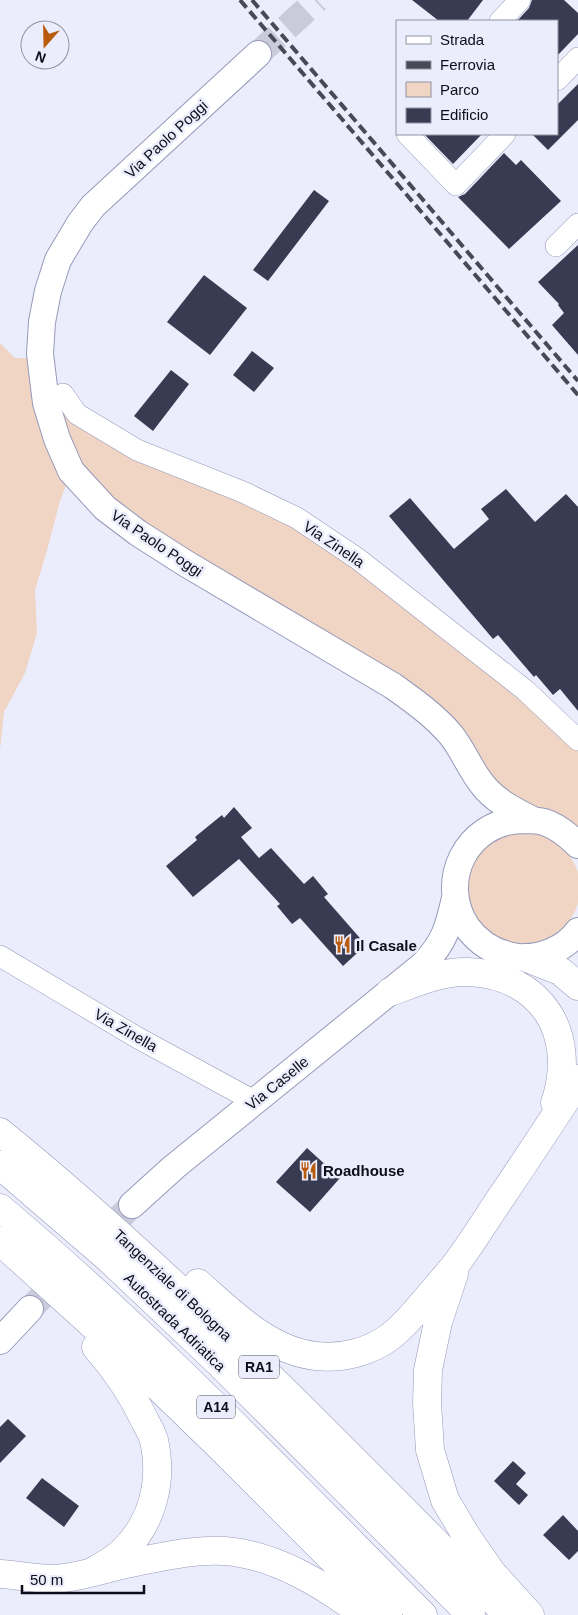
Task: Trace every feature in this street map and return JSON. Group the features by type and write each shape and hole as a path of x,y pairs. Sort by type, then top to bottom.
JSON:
{"highway":[{"path":"527,958 560,971 578,986"},
{"path":"390,992 431,978 467,972 493,976 519,985 539,1000 551,1015 556,1026 563,1057 563,1076 556,1100 541,1137"},
{"path":"72,1193 118,1213 234,1315 264,1337 284,1347 315,1356 349,1355 364,1350 391,1335 415,1312 459,1260 578,1079"},
{"name":"Tangenziale di Bologna","path":"0,1132 72,1193 189,1298 508,1615"},
{"name":"Autostrada Adriatica","path":"0,1165 109,1259 218,1362 471,1615"},
{"name":"A14","path":"0,1208 86,1282 142,1335 424,1615"},
{"path":"8,1247 47,1300 94,1345 116,1371 140,1409 154,1439 158,1466 156,1494 148,1516 136,1536 123,1552 110,1563 90,1573"},
{"path":"8,1247 126,1355 388,1615"},
{"path":"459,1260 438,1322 428,1370 427,1403 430,1450 444,1500 467,1538 492,1573 530,1615"},
{"path":"3,1574 53,1579 73,1577 170,1556 203,1551 225,1551 255,1556 304,1576 332,1592 364,1615"}],"main road":[{"name":"Via Paolo Poggi","path":"258,54 93,206 66,244 58,260 48,291 42,322 40,354 46,403 51,422 71,472 105,508 138,533 185,563 414,700 451,736 482,785"},
{"name":"Via Caselle","path":"482,785 504,805 531,820"},
{"name":"Via Caselle","path":"132,1205 174,1167 424,964 438,948 449,926 455,898 455,882 460,862 470,844 481,812 482,785"},
{"name":"Via Caselle","path":"470,844 497,824 509,820 531,820 544,822 564,832 578,845"},
{"name":"Via Caselle","path":"455,898 461,917 473,936 492,950 505,955 527,958 552,952 574,937 578,931"},
{"name":"Via Caselle","path":"424,964 445,955 465,950 492,950"},
{"path":"0,1341 30,1309"}],"street":[{"path":"501,20 520,0"},
{"path":"558,79 578,58"},
{"path":"408,135 456,185 504,135"},
{"path":"556,246 578,224"},
{"name":"Via Zinella","path":"64,394 77,414 137,450 243,492 288,514 358,559 525,690 578,740"},
{"name":"Via Zinella","path":"0,956 138,1038 254,1101"}],"green space":[{"path":"0,343 15,358 27,358 77,414 297,518 578,740 578,845 544,822 463,753 338,653 71,472 60,501 35,590 37,633 25,673 4,712 0,750"},
{"path":"513,833 535,833 555,842 570,857 579,877 579,899 570,919 555,934 535,943 513,943 493,934 478,919 469,899 469,877 478,857 493,842"}],"building":[{"path":"412,0 483,0 468,20 438,20"},
{"path":"532,0 564,0 578,13 578,34 558,55 558,20 518,20 529,8"},
{"path":"578,84 578,120 548,150 533,135 558,135 558,104"},
{"path":"425,135 481,135 453,164"},
{"path":"504,153 516,165 521,160 561,201 509,249 458,197 465,194"},
{"path":"314,190 329,201 268,281 253,270"},
{"path":"578,245 578,355 552,325 564,313 559,304 538,282"},
{"path":"204,275 247,308 210,355 167,322"},
{"path":"252,351 274,368 254,392 233,375"},
{"path":"171,370 189,384 153,431 134,416"},
{"path":"506,489 535,522 566,494 578,507 578,711 560,689 553,695 536,675 534,677 498,635 493,639 389,516 410,498 454,549 489,519 481,509"},
{"path":"234,807 252,828 241,837 259,858 271,848 304,884 313,876 328,894 324,897 366,945 343,966 300,918 292,924 277,906 280,904 239,859 193,897 166,866 197,840 195,837 222,815 224,818"},
{"path":"307,1148 340,1178 310,1212 276,1182"},
{"path":"8,1419 26,1436 0,1463 0,1427"},
{"path":"513,1461 526,1473 516,1484 528,1495 519,1505 494,1481"},
{"path":"42,1478 79,1506 64,1527 26,1498"},
{"path":"563,1515 578,1531 578,1551 569,1560 543,1535"}],"tunnel":[{"path":"258,54 317,0"},
{"path":"30,1309 132,1205"}],"railway":[{"path":"240,0 578,395"},
{"path":"252,0 578,381"}],"place":[{"name":"Il Casale","path":"342,945"},
{"name":"Roadhouse","path":"309,1170"}]}
